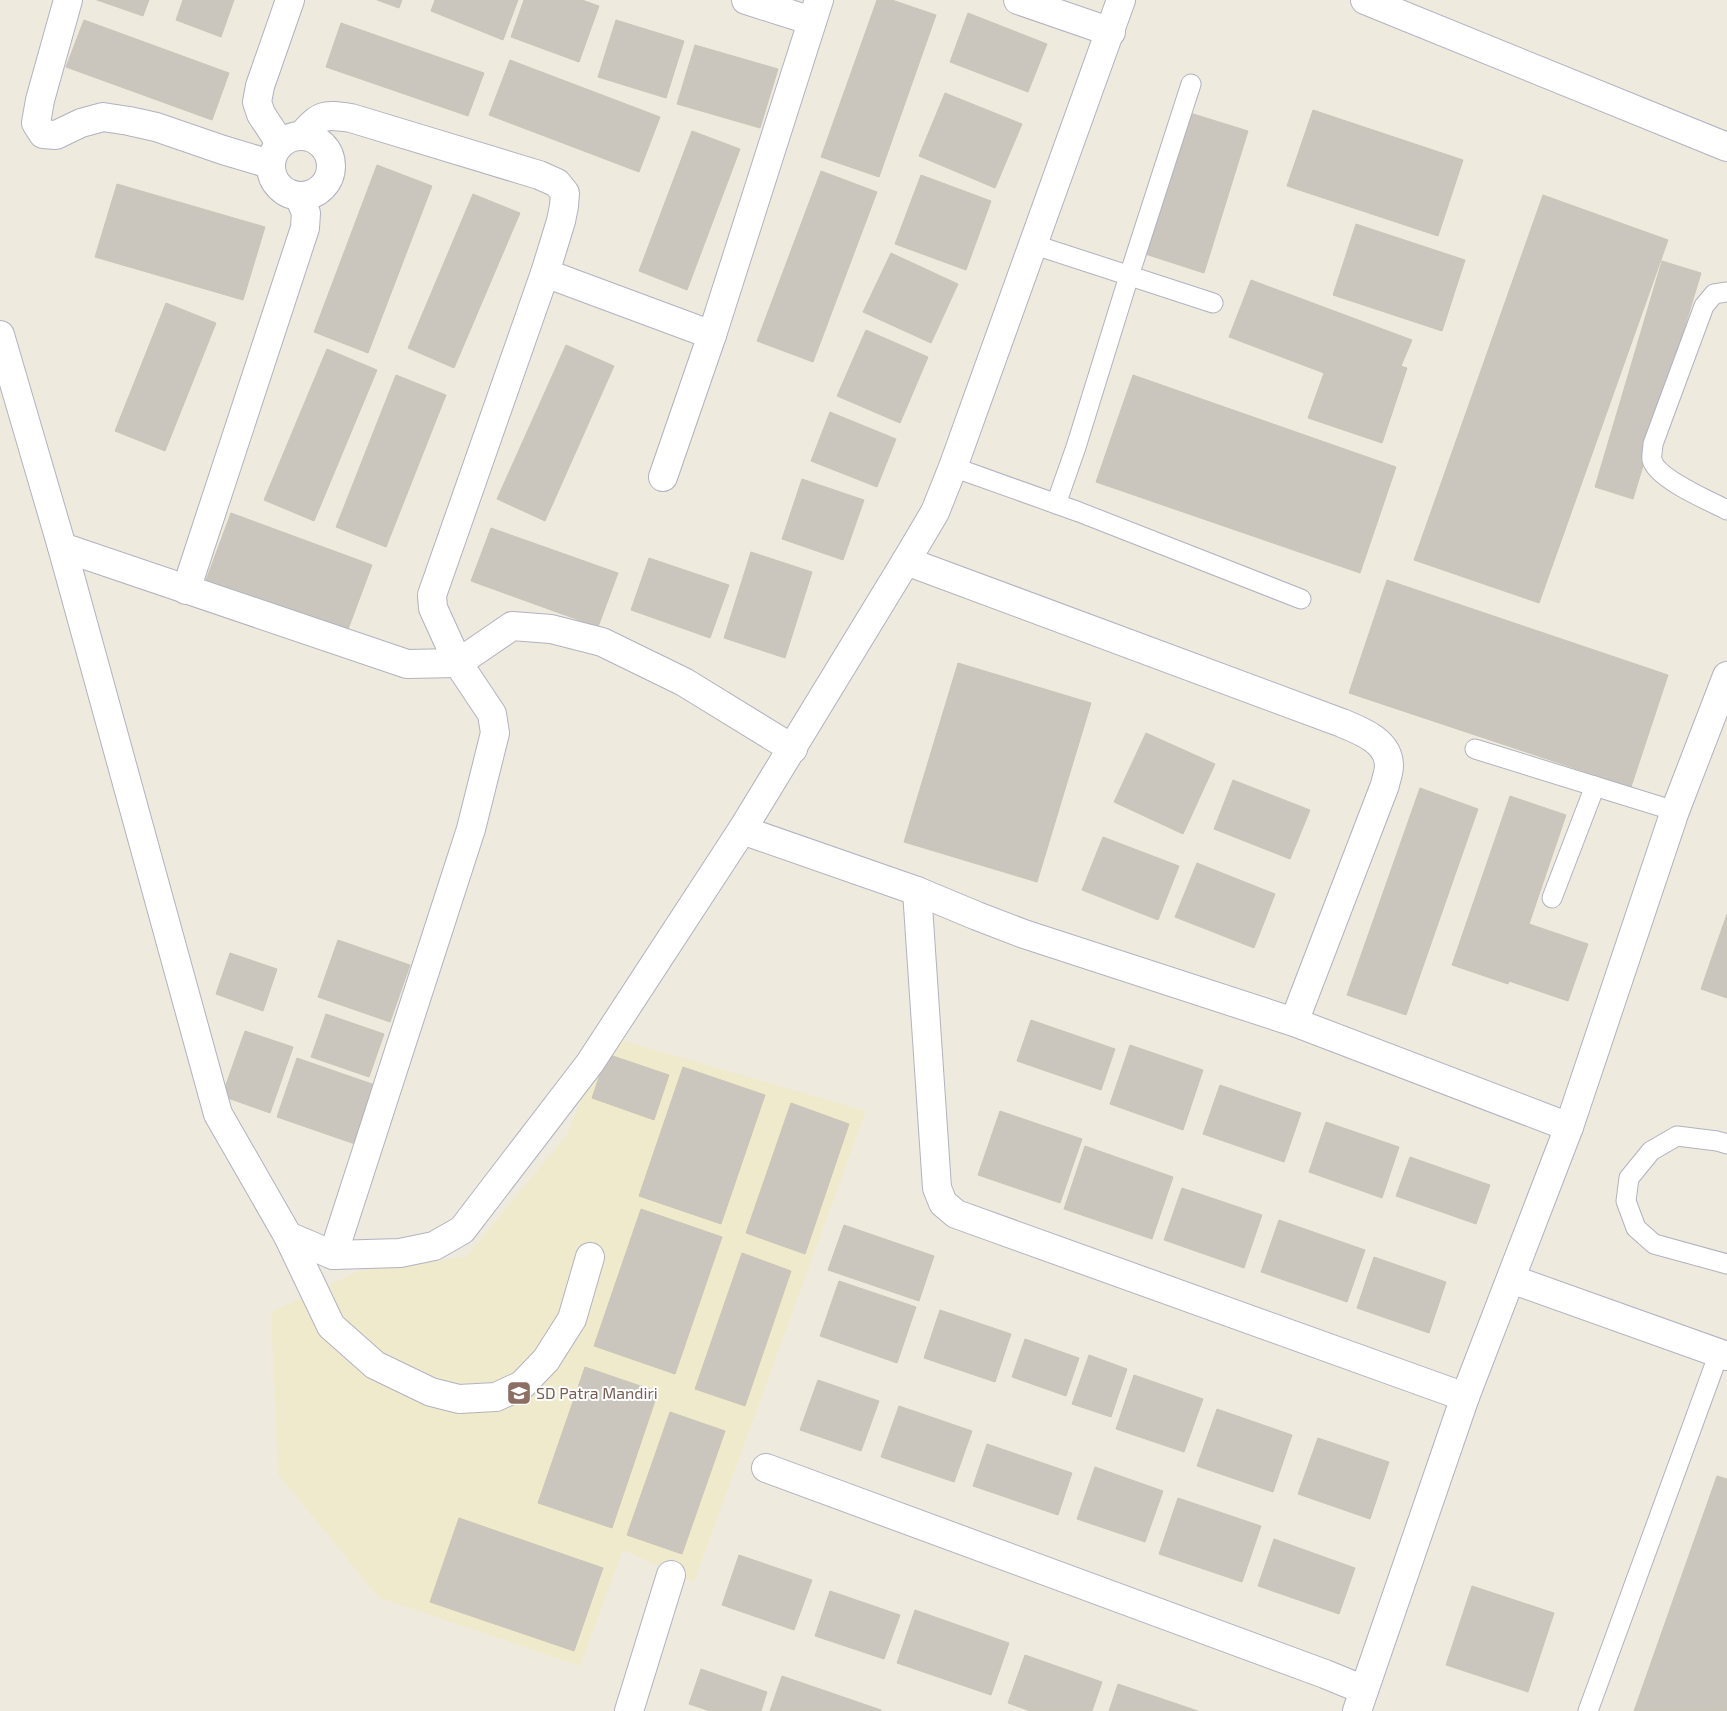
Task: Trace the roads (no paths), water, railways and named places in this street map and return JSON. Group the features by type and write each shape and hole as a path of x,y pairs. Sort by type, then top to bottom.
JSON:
{"street":[{"path":"68,0 40,100 36,123 43,134 56,135 81,123 103,117 129,120 156,127 223,150 284,147 314,138 324,146 330,156 329,180 321,190 311,195 299,196 287,194 277,186 271,176 284,147 317,119 332,115 350,118 540,175 557,182 565,193 564,206 545,273 432,596 433,608 458,664 492,714 495,733 471,829 333,1255"},
{"path":"284,147 261,114 257,102 260,86 290,0"},
{"path":"663,477 712,335 816,11 746,0"},
{"path":"1018,0 1111,32"},
{"path":"288,1236 333,1255 400,1254 434,1246 462,1230 590,1063 742,830 935,512 954,467 1032,244 1111,32 1121,0"},
{"path":"1365,0 1727,147"},
{"path":"186,590 304,234 306,213 299,196"},
{"path":"545,273 712,335"},
{"path":"0,335 62,547 218,1114 288,1236 331,1326 375,1365 431,1392 459,1399 496,1397 522,1385 546,1360 572,1318 590,1257"},
{"path":"62,547 407,664 458,664 512,626 551,629 602,642 684,682 793,748"},
{"path":"906,561 1342,723 1364,732 1383,747 1389,765 1385,785 1294,1022"},
{"path":"766,1468 1325,1674 1360,1701 1465,1397 1569,1127 1675,811 1727,676"},
{"path":"742,830 918,891 1024,934 1294,1022 1569,1127"},
{"path":"918,891 937,1188 943,1203 956,1214 1465,1397"},
{"path":"1511,1279 1723,1355"},
{"path":"629,1711 671,1575"}],"lane":[{"path":"1056,504 1076,447 1191,84"},
{"path":"1032,244 1213,303"},
{"path":"1727,292 1714,294 1704,306 1653,444 1652,460 1659,473 1674,483 1727,510"},
{"path":"954,467 1056,504 1300,599"},
{"path":"1476,749 1675,811"},
{"path":"1552,898 1595,786"},
{"path":"1727,1144 1677,1136 1651,1151 1629,1178 1626,1201 1636,1228 1654,1244 1727,1264"},
{"path":"1588,1711 1723,1355"}],"place":[{"name":"SD Patra Mandiri","path":"519,1393"}]}
